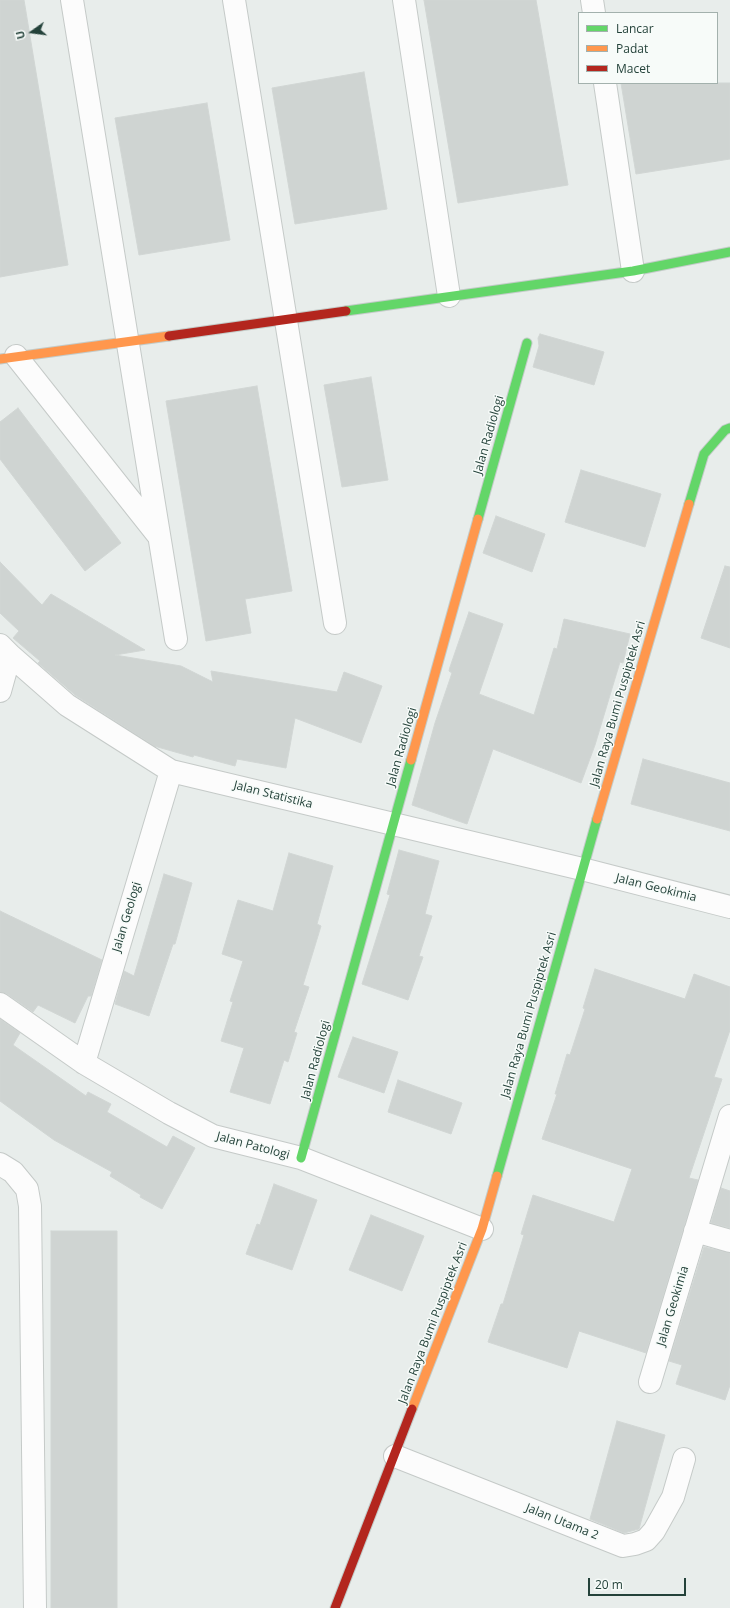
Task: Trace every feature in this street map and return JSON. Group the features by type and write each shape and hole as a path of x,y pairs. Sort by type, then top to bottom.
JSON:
{"street":[{"path":"72,0 176,639"},
{"path":"234,0 335,623"},
{"path":"404,0 448,296"},
{"path":"592,0 594,12"},
{"path":"605,84 633,271"},
{"path":"8,358 633,271 730,252"},
{"name":"Jalan Radiologi","path":"301,1158 527,343"},
{"path":"8,358 159,536"},
{"name":"Jalan Raya Bumi Puspiptek Asri","path":"336,1608 482,1229 582,869 704,454 725,430 730,428"},
{"path":"0,691 5,650"},
{"name":"Jalan Statistika","path":"5,650 67,705 171,771 582,869"},
{"name":"Jalan Geologi","path":"84,1063 171,771"},
{"name":"Jalan Geokimia","path":"582,869 730,906"},
{"name":"Jalan Patologi","path":"0,1004 84,1063 213,1136 301,1158 482,1229"},
{"name":"Jalan Geokimia","path":"650,1382 730,1116"},
{"path":"0,1164 13,1172 27,1189 30,1206 35,1608"},
{"path":"696,1231 730,1241"},
{"name":"Jalan Utama 2","path":"395,1456 623,1546 646,1540 654,1531 673,1497 684,1459"}],"building":[{"path":"0,0 24,0 68,265 0,277"},
{"path":"424,0 536,0 568,185 458,203"},
{"path":"364,72 387,209 295,224 272,88"},
{"path":"730,83 730,159 636,174 621,84"},
{"path":"207,103 230,240 139,255 115,118"},
{"path":"540,334 604,352 594,385 533,367 539,346 538,338"},
{"path":"371,377 388,480 342,487 324,385"},
{"path":"257,386 292,591 245,599 251,633 206,641 166,401"},
{"path":"18,408 121,543 85,571 0,459 0,422"},
{"path":"581,470 661,494 645,547 565,522"},
{"path":"496,516 545,534 532,572 483,553"},
{"path":"0,562 42,605 51,594 145,650 115,655 181,666 213,682 211,671 337,692 344,672 382,686 361,743 295,718 286,768 237,759 235,766 194,755 193,757 154,746 75,695 38,663 40,661 13,638 19,631 0,613"},
{"path":"725,566 730,567 730,648 701,638"},
{"path":"469,612 503,624 479,694 534,715 554,648 557,649 564,619 630,634 623,663 620,662 595,745 581,783 493,749 467,824 412,805 435,723 452,673 449,671 450,667"},
{"path":"643,759 730,783 730,831 631,804"},
{"path":"399,850 439,861 425,914 432,916 419,956 423,957 408,1000 362,984 390,895 387,894"},
{"path":"289,853 333,866 317,924 321,926 303,985 309,987 294,1032 297,1033 288,1062 284,1060 270,1104 230,1092 244,1048 221,1041 233,1002 230,1001 243,961 222,954 238,900 273,911"},
{"path":"164,874 192,883 175,944 173,944 149,1016 115,1004 124,971 134,976"},
{"path":"0,911 102,960 91,996 88,996 75,1023 38,1005 33,1012 7,994 0,992"},
{"path":"595,969 685,999 694,974 730,987 730,1030 714,1077 722,1079 689,1178 698,1180 646,1353 579,1331 567,1368 488,1342 501,1304 503,1304 524,1235 521,1234 533,1195 614,1222 632,1169 542,1139 557,1094 555,1094 567,1054 570,1055 585,1009 583,1008"},
{"path":"0,1019 20,1033 13,1045 86,1096 88,1092 111,1104 107,1112 167,1147 173,1136 195,1148 162,1209 140,1197 141,1195 110,1176 112,1172 54,1140 0,1101"},
{"path":"353,1037 398,1052 384,1093 338,1077"},
{"path":"398,1080 462,1103 451,1134 388,1112"},
{"path":"274,1184 317,1200 292,1270 246,1254 257,1224 260,1225"},
{"path":"721,1188 730,1191 730,1228 711,1223"},
{"path":"371,1215 424,1236 402,1291 349,1270"},
{"path":"51,1231 117,1231 117,1608 51,1608"},
{"path":"704,1247 730,1253 730,1385 725,1400 676,1384 682,1365 669,1361"},
{"path":"617,1421 665,1435 639,1529 624,1533 590,1519"}],"traffic: fast":[{"path":"346,311 633,271 730,252"},
{"path":"478,519 527,343"},
{"path":"689,504 704,454 725,430 730,428"},
{"path":"301,1158 411,760"},
{"path":"497,1176 597,819"}],"traffic: slow":[{"path":"0,359 169,336"},
{"path":"597,819 689,504"},
{"path":"411,760 478,519"},
{"path":"412,1409 482,1229 497,1176"}],"traffic: jam":[{"path":"169,336 346,311"},
{"path":"335,1608 412,1409"}]}
